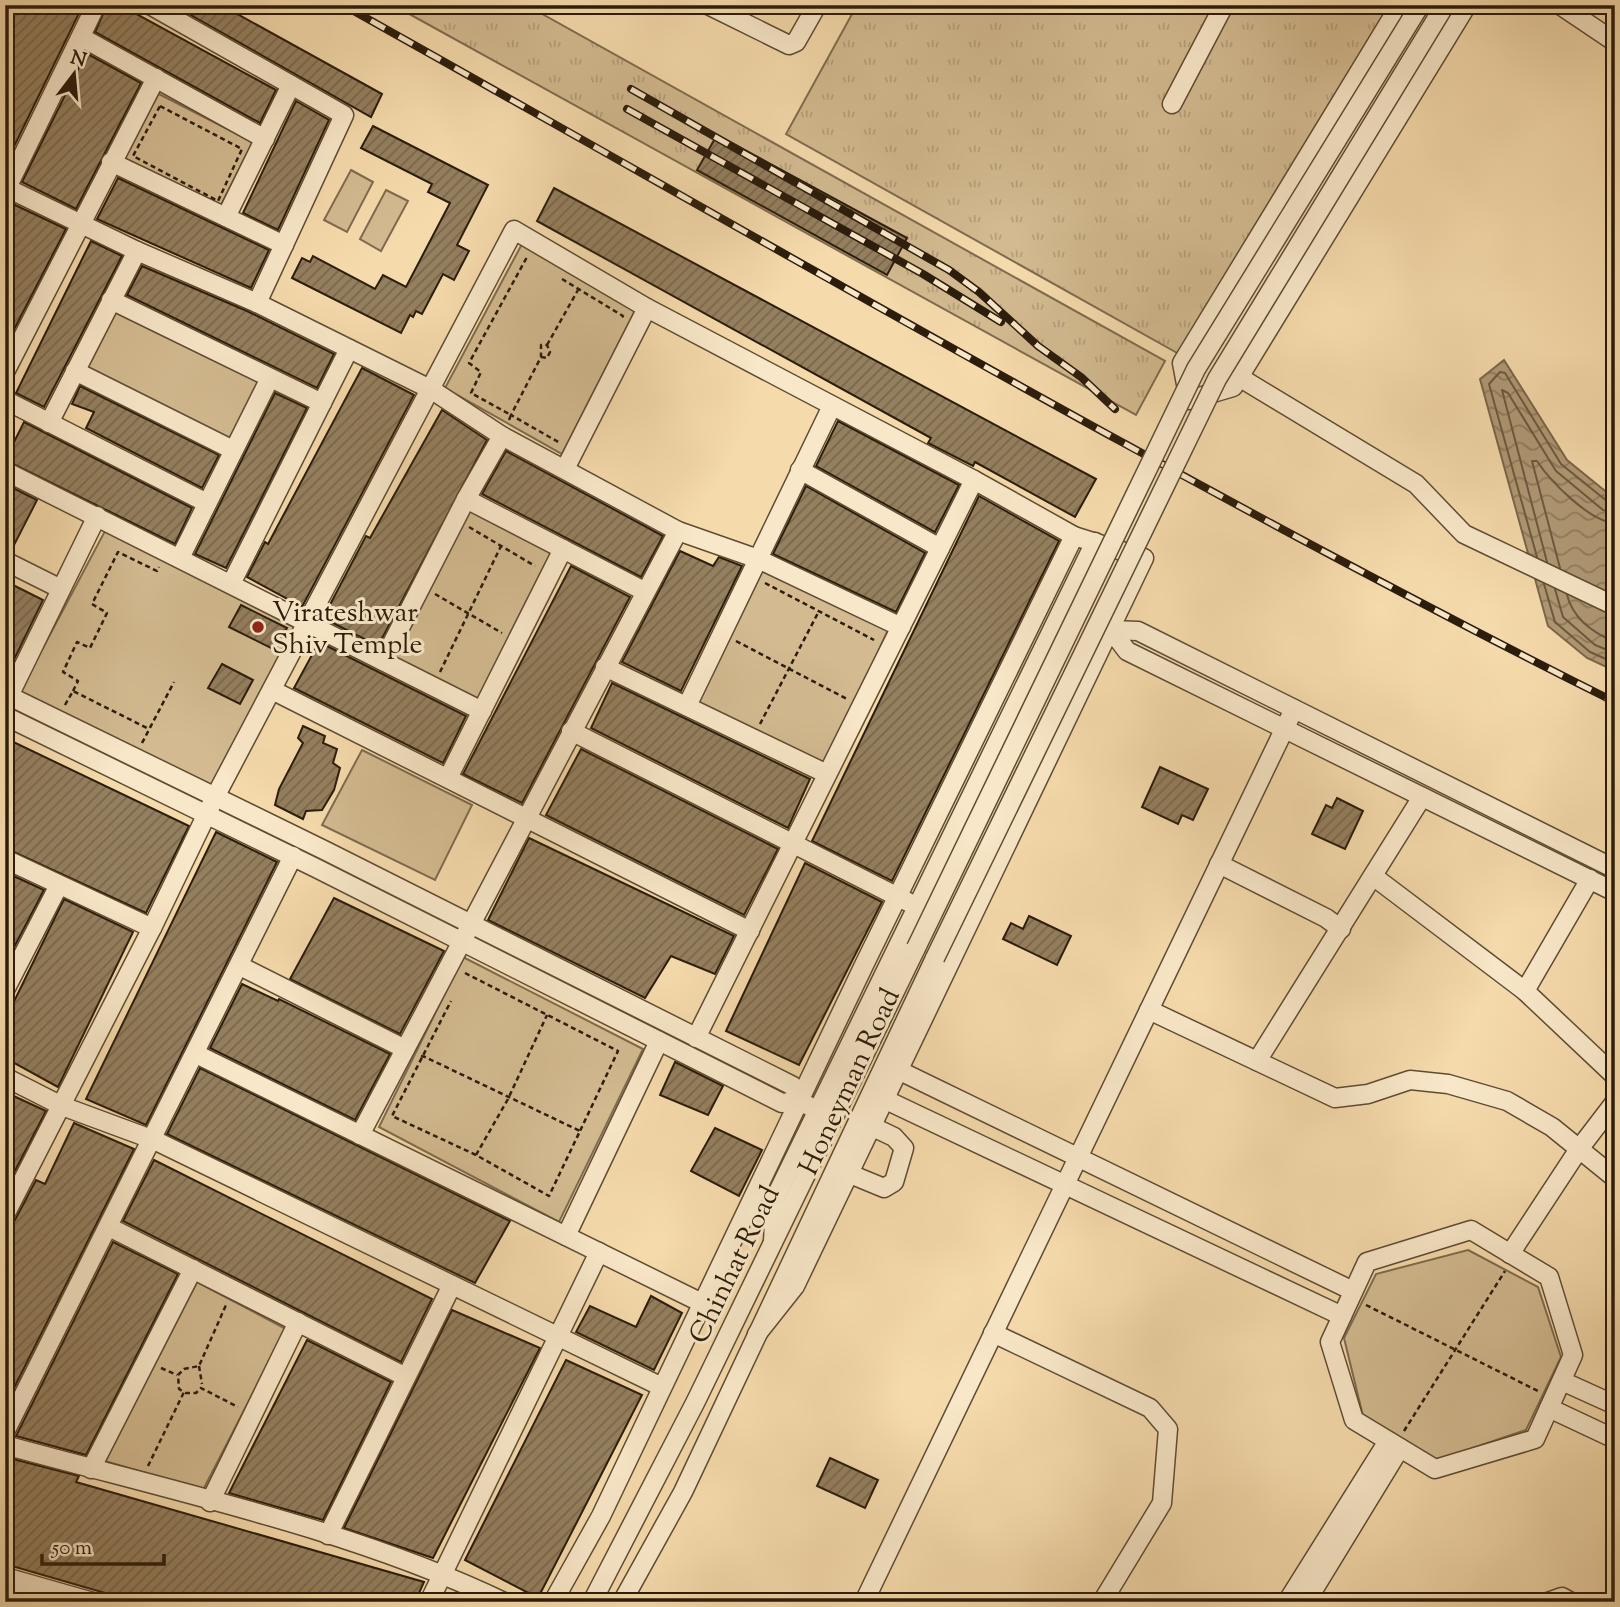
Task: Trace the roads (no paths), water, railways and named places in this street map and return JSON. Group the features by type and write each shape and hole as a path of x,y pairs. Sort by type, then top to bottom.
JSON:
{"street":[{"path":"96,5 6,189 137,251 257,303 432,390 502,436 678,531 758,559 901,627"},
{"path":"150,5 344,115 257,303"},
{"path":"708,5 789,46 796,42 817,5"},
{"path":"1172,104 1224,5"},
{"path":"1400,5 1182,363 1189,400 1233,387 1467,5"},
{"name":"Chinhat Road","path":"592,1602 773,1242 1196,369 1420,5"},
{"name":"Honeyman Road","path":"622,1602 682,1492 935,958 1217,379 1445,5"},
{"path":"1560,5 1615,42"},
{"path":"81,37 265,139"},
{"path":"5,372 156,78"},
{"path":"226,217 291,85"},
{"path":"111,162 284,246"},
{"path":"5,1215 152,928 215,797 514,230 647,308 831,408 974,480 1074,536 1144,558 795,1286 757,1334"},
{"path":"49,423 137,251"},
{"path":"111,300 321,403"},
{"path":"565,469 647,308"},
{"path":"231,584 349,349"},
{"path":"75,371 233,450"},
{"path":"173,555 207,503 270,377"},
{"path":"1239,377 1416,484 1464,534 1615,606"},
{"path":"5,401 207,503"},
{"path":"687,706 831,408"},
{"path":"383,661 466,499 502,436"},
{"path":"800,470 940,548"},
{"path":"5,471 482,711"},
{"path":"696,1038 974,480"},
{"path":"466,499 644,591"},
{"path":"97,516 7,695 793,1086 799,1101"},
{"path":"360,1135 644,591 678,531"},
{"path":"553,1602 601,1516 1074,536"},
{"path":"773,1242 775,1198 1095,542"},
{"path":"448,778 563,549"},
{"path":"5,561 61,589"},
{"path":"1111,630 1138,631 1615,869"},
{"path":"1111,630 1127,651 1615,892"},
{"path":"605,667 827,774"},
{"path":"272,691 750,931"},
{"path":"864,1602 1294,709"},
{"path":"5,716 206,817 293,856 782,1103 799,1101 817,1110"},
{"path":"571,731 898,898 917,905"},
{"path":"108,745 128,778"},
{"path":"1257,1061 1422,797"},
{"path":"5,1432 197,1054 293,856"},
{"path":"5,859 152,928"},
{"path":"1219,864 1326,918 1341,929"},
{"path":"1373,876 1525,991 1615,1076"},
{"path":"1525,991 1590,880"},
{"path":"5,990 11,964 59,885"},
{"path":"240,966 405,1049"},
{"path":"1149,1010 1335,1098 1368,1094 1410,1080 1448,1084 1507,1101 1552,1127 1615,1178"},
{"path":"566,1236 659,1041"},
{"path":"197,1054 702,1303"},
{"path":"900,1071 1352,1294"},
{"path":"5,1077 62,1106 154,1140 662,1387"},
{"path":"886,1100 1342,1316"},
{"path":"1512,1255 1579,1149 1615,1102"},
{"path":"850,1174 884,1188 894,1182 904,1148 894,1137 873,1127"},
{"path":"747,1210 775,1198"},
{"path":"109,1227 406,1377"},
{"path":"1471,1230 1549,1277 1573,1355 1535,1439 1435,1469 1354,1420 1330,1342 1352,1294 1367,1262 1471,1230"},
{"path":"429,1602 599,1252"},
{"path":"91,1469 193,1269"},
{"path":"328,1535 452,1285"},
{"path":"210,1502 298,1322"},
{"path":"993,1333 1150,1408 1168,1429 1162,1503 1102,1602"},
{"path":"1562,1381 1615,1405"},
{"path":"1551,1403 1615,1439"},
{"path":"5,1445 328,1535 443,1575 504,1602"},
{"path":"1287,1602 1394,1445"},
{"path":"1306,1602 1394,1445"},
{"path":"5,1577 93,1602"},
{"path":"5,1594 33,1602"},
{"path":"1548,1602 1562,1597 1571,1602"}],"water":[{"path":"1504,360 1567,460 1615,499 1615,671 1587,658 1548,626 1480,379"}],"railway":[{"path":"343,5 1134,449 1454,620 1615,702"},
{"path":"631,89 949,270 979,292 1038,346 1081,377 1115,409"},
{"path":"627,109 923,274 1001,322"}],"place":[{"name":"Virateshwar Shiv Temple","path":"258,627"}]}
